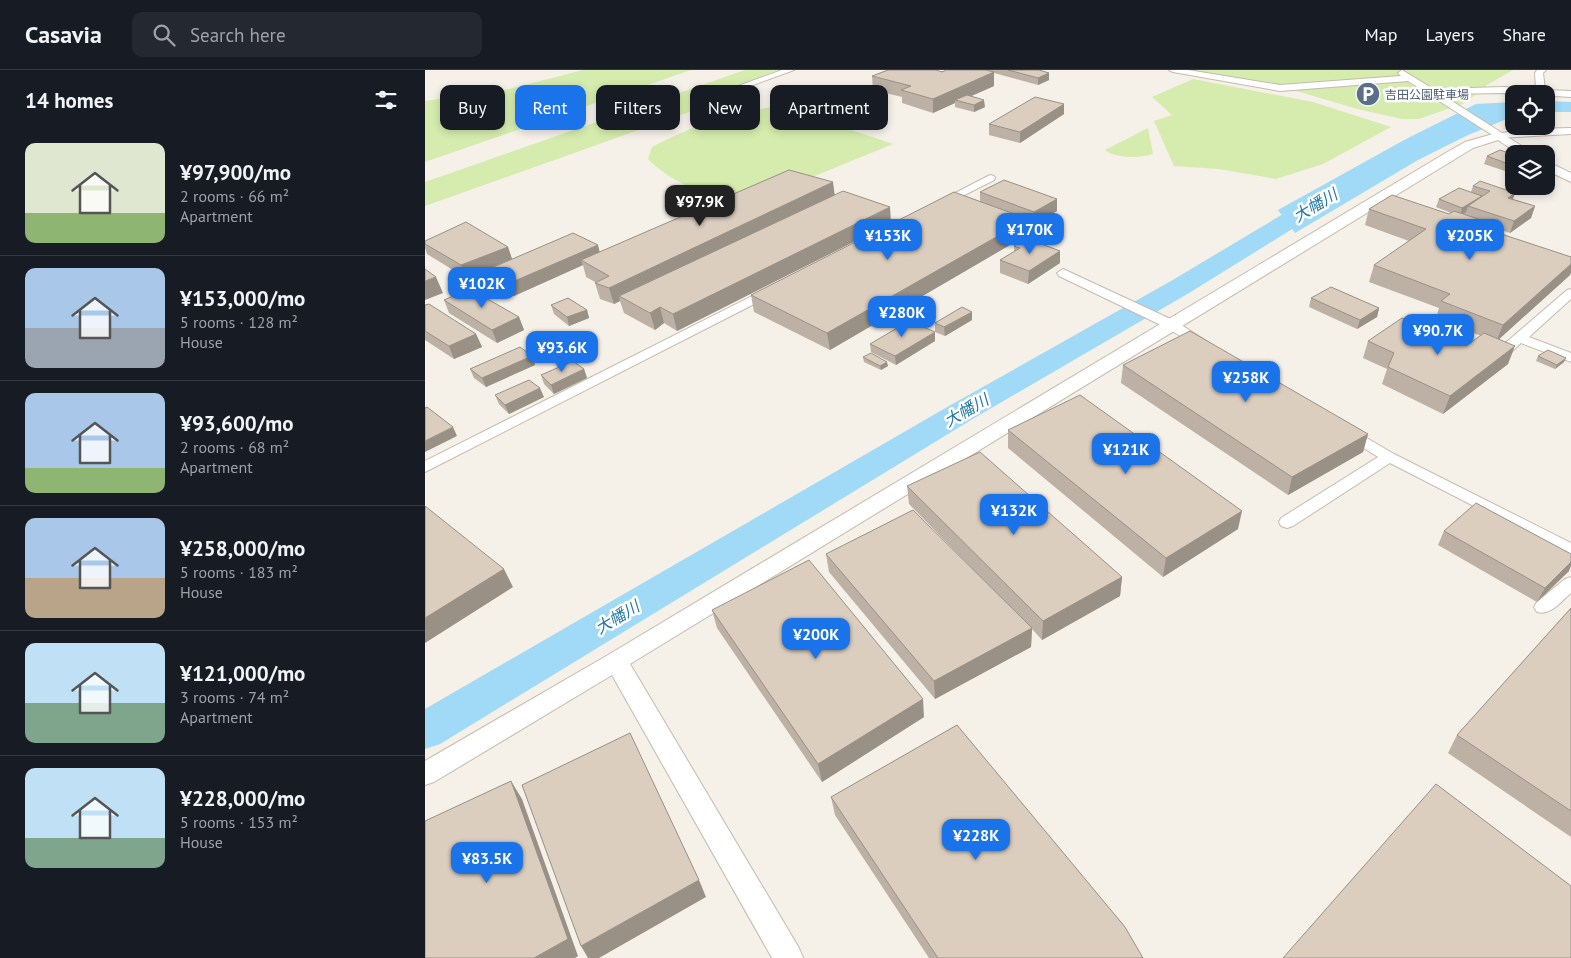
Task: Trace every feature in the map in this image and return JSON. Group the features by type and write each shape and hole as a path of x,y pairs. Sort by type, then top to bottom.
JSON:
{"street":[{"path":"748,85 791,70"},
{"path":"1173,70 1279,88 1410,78"},
{"path":"1399,70 1514,145"},
{"path":"1540,85 1539,73 1542,70"},
{"path":"1432,92 1505,90"},
{"path":"1555,92 1571,94"},
{"path":"425,774 615,661 1165,321 1448,156 1469,145 1500,136 1528,132 1571,131"},
{"path":"1555,170 1571,178"},
{"path":"928,210 990,178"},
{"path":"1063,273 1165,321 1214,350"},
{"path":"425,468 778,286"},
{"path":"1501,354 1571,293"},
{"path":"1555,307 1571,313"},
{"path":"1520,338 1571,358"},
{"path":"1339,427 1389,457 1571,550"},
{"path":"1287,522 1389,457"},
{"path":"1543,607 1571,583"},
{"path":"615,661 789,958"}],"green space":[{"path":"583,70 691,70 648,85 596,85 596,103 586,106 586,85 525,85"},
{"path":"745,70 778,70 762,76 747,85 702,85"},
{"path":"1181,70 1513,70 1487,85 1465,103 1419,119 1402,119 1357,109 1273,84"},
{"path":"1193,79 1313,102 1391,127 1323,164 1276,179 1219,169 1174,166 1154,121 1172,115 1152,97"},
{"path":"515,87 515,130 518,130 425,162 425,101 440,99 440,130 505,130 505,90"},
{"path":"690,89 690,112 680,115 680,93"},
{"path":"770,107 770,130 852,130 893,144 739,207 679,182 657,168 648,159 652,147 690,129 760,130 760,109"},
{"path":"596,122 596,130 639,130 425,206 425,182 574,130 586,130 586,126"},
{"path":"1148,128 1153,154 1128,157 1116,155 1105,150"}],"water":[{"path":"1555,101 1571,102 1571,112 1555,112"},
{"path":"1505,102 1505,120 1466,136 1418,160 1295,233 1278,210 1406,139 1476,104"}],"building":[{"path":"888,70 936,70 942,72 946,70 986,70 994,72 933,99 901,90 911,86 872,76"},
{"path":"1008,70 1039,70 1049,73 1038,78"},
{"path":"967,95 984,100 974,105 955,100"},
{"path":"1035,97 1064,104 1020,132 989,124"},
{"path":"1500,150 1505,152 1505,163 1487,156"},
{"path":"789,170 833,182 609,288 595,283 609,276 581,260"},
{"path":"1004,180 1057,199 1034,212 980,192"},
{"path":"1480,181 1505,190 1505,195 1512,195 1508,198 1535,206 1514,221 1468,206 1490,191 1473,186"},
{"path":"1459,188 1482,196 1462,208 1439,199"},
{"path":"843,191 890,207 673,314 660,307 650,313 619,296"},
{"path":"954,192 1028,219 827,333 751,295"},
{"path":"1392,195 1449,214 1454,211 1481,220 1474,225 1571,257 1571,264 1503,325 1441,301 1450,294 1374,265 1426,229 1369,209"},
{"path":"466,222 508,247 461,265 425,244 425,241"},
{"path":"573,233 598,245 510,283 489,269"},
{"path":"1026,238 1060,251 1029,271 1000,260 1020,248 1014,246"},
{"path":"425,269 436,277 425,281"},
{"path":"1331,287 1379,308 1360,320 1311,298"},
{"path":"470,289 519,317 492,330 444,300"},
{"path":"568,298 587,310 567,317 551,305"},
{"path":"429,304 476,334 449,346 425,331 425,305"},
{"path":"962,307 972,312 944,327 935,323"},
{"path":"1402,318 1466,346 1484,333 1515,346 1450,396 1388,367 1394,353 1368,341"},
{"path":"909,321 935,332 895,356 870,344"},
{"path":"1190,331 1368,434 1292,477 1123,365"},
{"path":"520,347 532,356 482,378 470,369"},
{"path":"1548,350 1566,358 1557,365 1538,356"},
{"path":"871,353 887,362 880,366 863,357"},
{"path":"573,361 584,369 551,385 541,375"},
{"path":"529,380 540,388 505,405 495,395"},
{"path":"1080,395 1242,511 1166,558 1008,430"},
{"path":"427,407 453,427 425,441 425,408"},
{"path":"980,452 1122,577 1043,621 907,486"},
{"path":"1476,503 1571,554 1571,562 1545,588 1444,531"},
{"path":"425,506 504,569 425,618"},
{"path":"913,510 1032,628 934,681 826,554"},
{"path":"809,560 923,699 818,764 712,610"},
{"path":"1571,608 1571,811 1457,735"},
{"path":"957,725 1125,927 1143,958 938,958 831,797"},
{"path":"630,733 699,880 581,946 522,785"},
{"path":"511,781 568,939 534,958 425,958 425,821"},
{"path":"1436,784 1571,886 1571,958 1283,958"}],"waterway":[{"name":"大幡川","path":"425,731 960,413 1180,287 1328,197"}],"place":[{"name":"吉田公園駐車場","path":"1368,94"}]}
